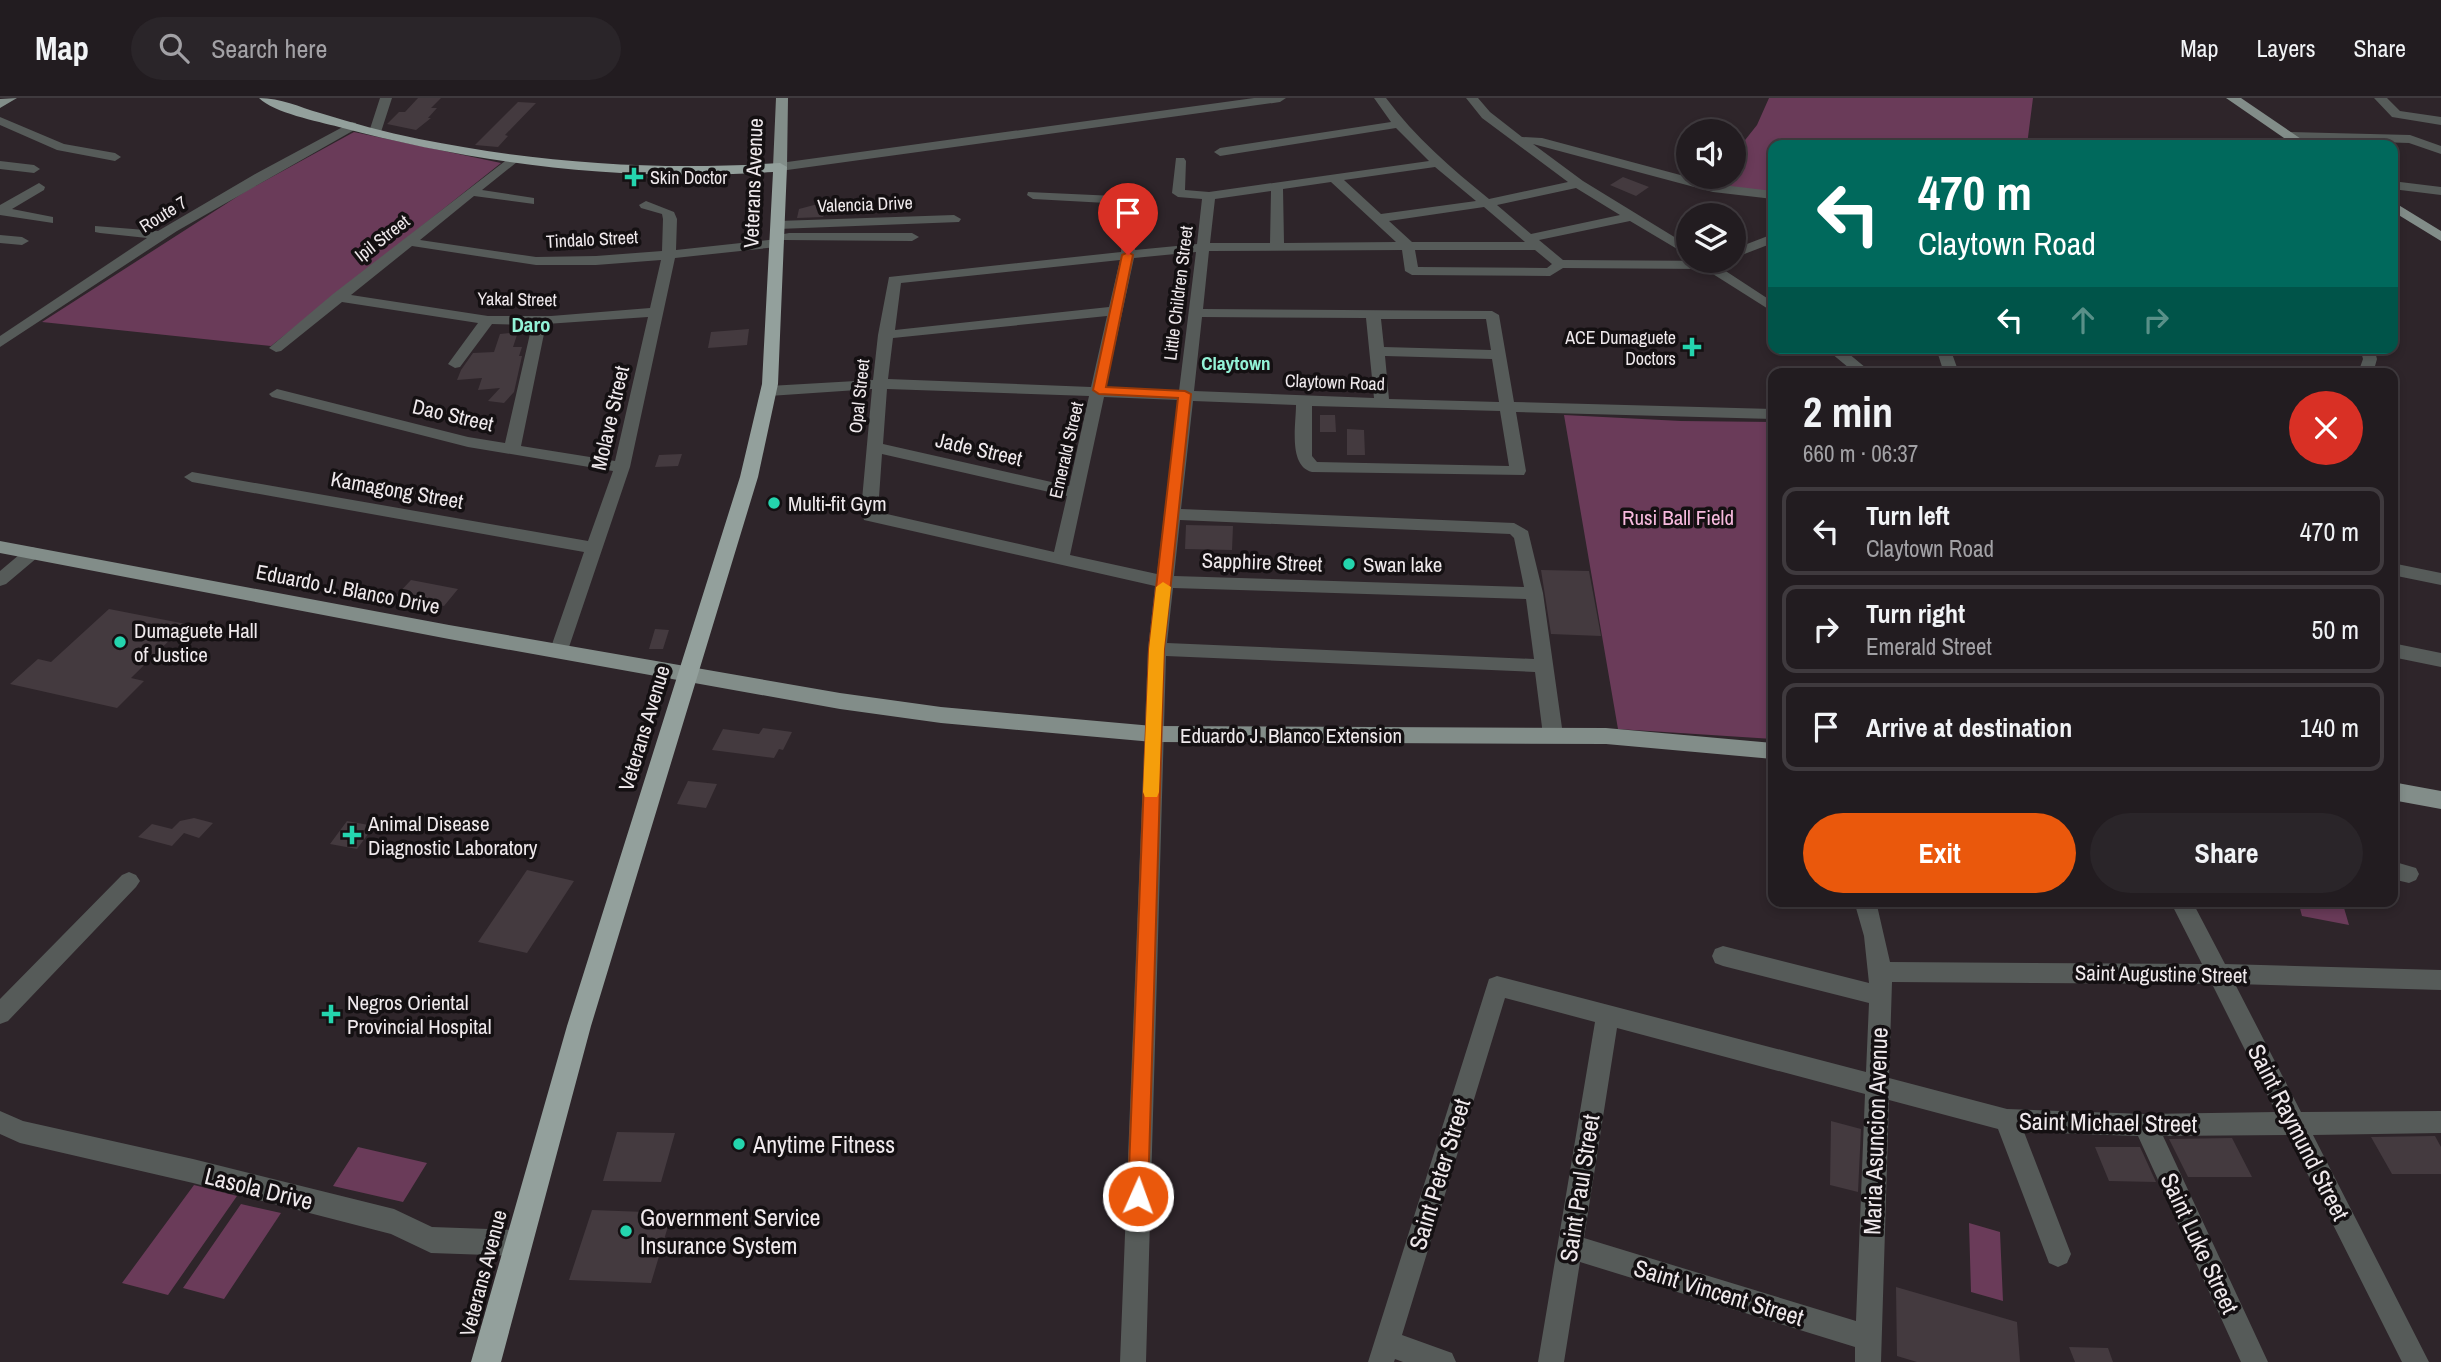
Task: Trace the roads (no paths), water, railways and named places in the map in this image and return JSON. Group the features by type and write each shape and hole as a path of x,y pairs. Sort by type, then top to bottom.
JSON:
{"highway":[{"path":"265,98 375,132 513,159 590,168 667,171 780,167"},
{"name":"Veterans Avenue","path":"486,1362 579,1026 749,477 769,391 780,167"}],"main road":[{"path":"0,104 11,98"},
{"name":"Veterans Avenue","path":"780,167 782,98"},
{"path":"2232,98 2296,140"},
{"path":"2398,210 2441,237"},
{"name":"Eduardo J. Blanco Drive","path":"0,547 687,674"},
{"name":"Eduardo J. Blanco Extension","path":"687,674 941,715 1153,734 1553,735 1620,737 1768,751"},
{"path":"2398,792 2441,800"}],"street":[{"path":"375,132 386,98"},
{"path":"780,167 1222,102 1280,98"},
{"path":"1380,98 1399,124 1438,163 1560,264"},
{"path":"1472,98 1486,115 1578,184 1676,244"},
{"path":"2381,98 2396,114 2441,121"},
{"path":"0,121 61,147 115,157"},
{"path":"1220,152 1399,124"},
{"name":"Route 7","path":"0,343 161,235 257,176 352,126"},
{"path":"2290,136 2410,139 2441,150"},
{"path":"1518,140 1538,141 1713,188 1768,194"},
{"name":"Ipil Street","path":"276,348 513,159"},
{"path":"1180,161 1178,193 1209,196 1438,163"},
{"path":"0,165 34,169"},
{"path":"1334,178 1408,246 1412,271 1550,272 1560,264 1676,262"},
{"path":"1377,219 1487,203 1578,184"},
{"path":"1277,186 1277,247"},
{"path":"2398,186 2441,191"},
{"path":"0,211 39,187"},
{"path":"471,192 529,201"},
{"name":"Emerald Street","path":"1033,195 1132,200 1128,255 1061,559"},
{"name":"Little Children Street","path":"1133,1362 1157,649 1209,196"},
{"name":"Molave Street","path":"559,650 622,467 669,253 670,219 667,212 646,205"},
{"path":"0,211 48,220"},
{"path":"1128,255 1203,247 1534,242 1632,217"},
{"name":"Valencia Drive","path":"777,235 954,219"},
{"path":"100,229 161,235"},
{"path":"777,235 912,237"},
{"name":"Tindalo Street","path":"409,242 536,261 581,261 669,253 777,235"},
{"path":"0,239 22,241"},
{"path":"1746,249 1768,241"},
{"name":"Opal Street","path":"870,516 873,447 894,280 1128,255"},
{"path":"1725,273 1768,304"},
{"name":"Yakal Street","path":"338,297 427,313 488,320 540,321 656,312"},
{"path":"886,335 1115,311"},
{"path":"1195,313 1492,315 1518,471 1309,465 1304,457 1304,401"},
{"path":"1373,315 1382,404"},
{"path":"455,364 488,320"},
{"path":"512,449 540,321"},
{"path":"1377,351 1499,355"},
{"path":"1840,354 1858,368"},
{"name":"Claytown Road","path":"769,391 880,384 1099,390 1382,404 1768,414"},
{"name":"Dao Street","path":"277,394 468,442 622,467"},
{"name":"Jade Street","path":"873,447 1076,493"},
{"name":"Kamagong Street","path":"192,477 595,548"},
{"path":"1171,514 1514,530 1521,535 1534,593 1553,735"},
{"name":"Sapphire Street","path":"870,516 1164,582 1534,593"},
{"path":"0,580 32,553"},
{"path":"2398,570 2441,579"},
{"path":"1157,649 1544,666"},
{"path":"2398,651 2441,660"},
{"path":"0,1014 129,881"},
{"name":"Maria Asuncion Avenue","path":"1867,907 1881,972 1868,1350"},
{"name":"Saint Raymund Street","path":"2184,907 2416,1362"},
{"path":"1723,956 1880,996"},
{"name":"Saint Augustine Street","path":"1881,972 2218,974 2441,980"},
{"name":"Saint Michael Street","path":"1497,986 2007,1120 2145,1125 2441,1122"},
{"name":"Saint Peter Street","path":"1383,1353 1497,986"},
{"name":"Saint Paul Street","path":"1551,1362 1608,1014"},
{"path":"2007,1120 2058,1254"},
{"name":"Lasola Drive","path":"0,1122 20,1132 193,1171 394,1222 425,1238 517,1243"},
{"name":"Saint Luke Street","path":"2145,1125 2255,1362"},
{"name":"Saint Vincent Street","path":"1570,1246 1868,1350"},
{"path":"1383,1353 1443,1362"}],"place":[{"name":"Skin Doctor","path":"634,177"},
{"name":"ACE Dumaguete Doctors","path":"1692,347"},
{"name":"Multi-fit Gym","path":"774,503"},
{"name":"Swan lake","path":"1349,564"},
{"name":"Dumaguete Hall of Justice","path":"120,642"},
{"name":"Animal Disease Diagnostic Laboratory","path":"352,835"},
{"name":"Negros Oriental Provincial Hospital","path":"331,1014"},
{"name":"Anytime Fitness","path":"739,1144"},
{"name":"Government Service Insurance System","path":"626,1231"}],"district":[{"name":"Daro","path":"531,324"},
{"name":"Claytown","path":"1236,363"}],"park label":[{"name":"Rusi Ball Field","path":"1678,517"}]}
